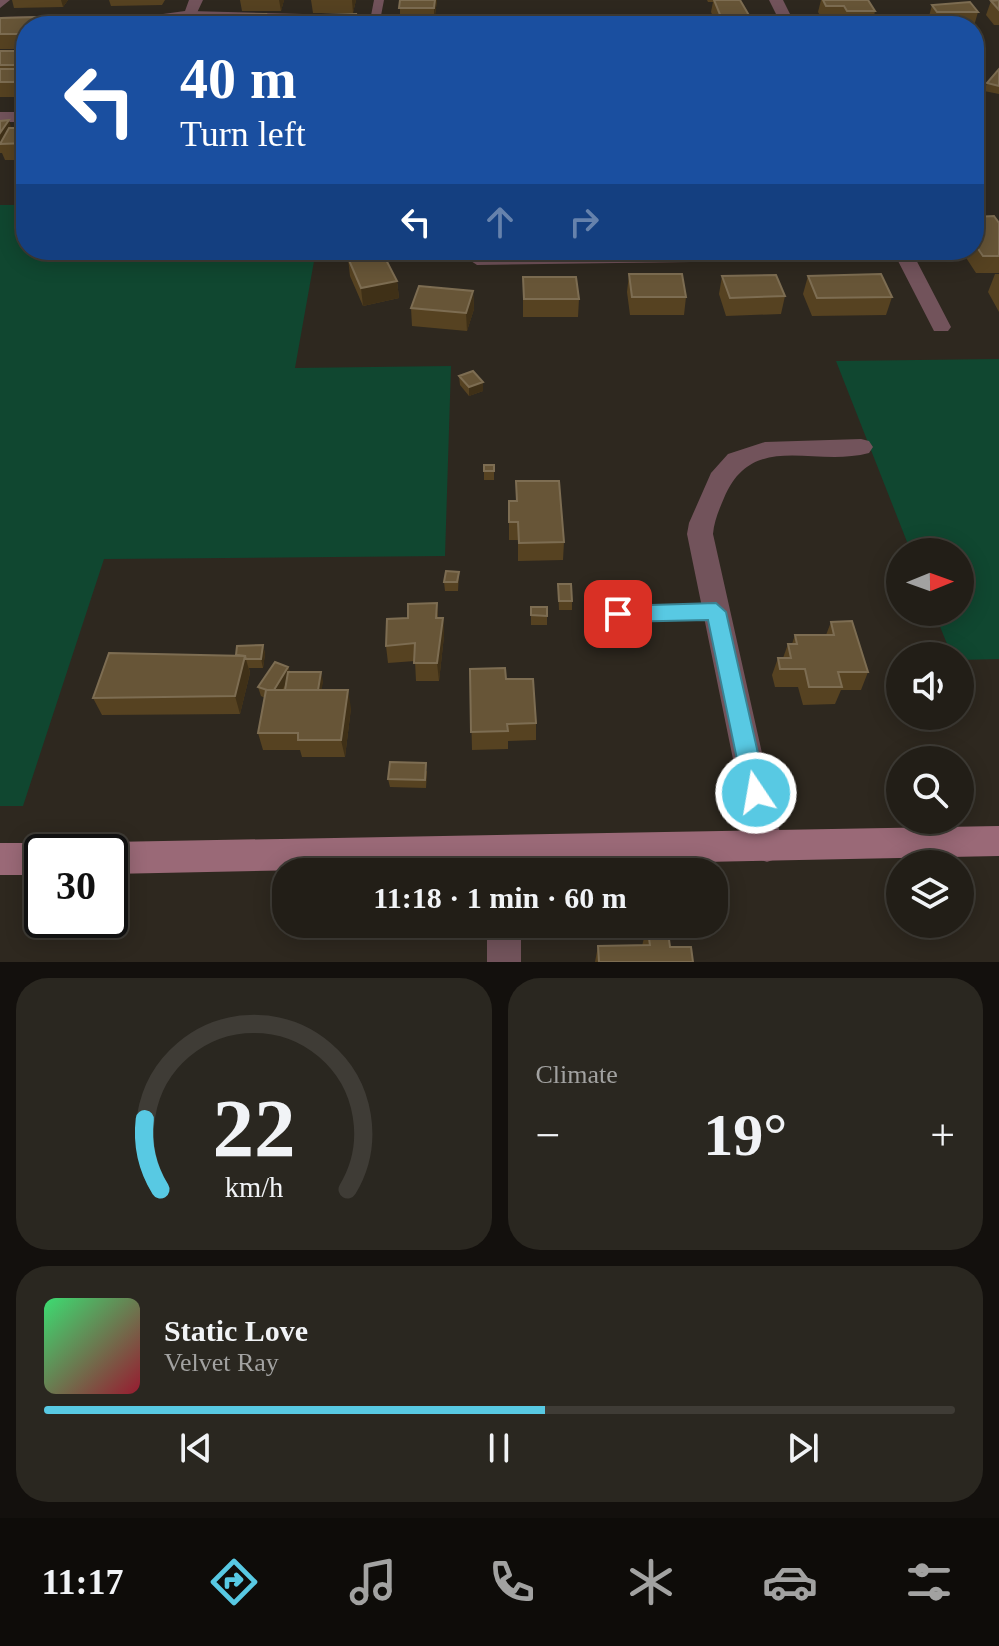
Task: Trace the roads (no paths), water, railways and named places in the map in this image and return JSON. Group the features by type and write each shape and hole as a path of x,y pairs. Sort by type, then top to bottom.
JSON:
{"main road":[{"path":"587,858 767,847 999,841"},
{"path":"128,858 272,860"},
{"path":"0,859 24,859"}],"street":[{"path":"176,16 190,14 196,0"},
{"path":"907,260 941,327"},
{"path":"767,847 700,534 701,523 723,473 736,460 765,450 861,447"},
{"path":"504,938 504,962"}],"lane":[{"path":"190,14 270,16"},
{"path":"618,614 716,612"}]}
